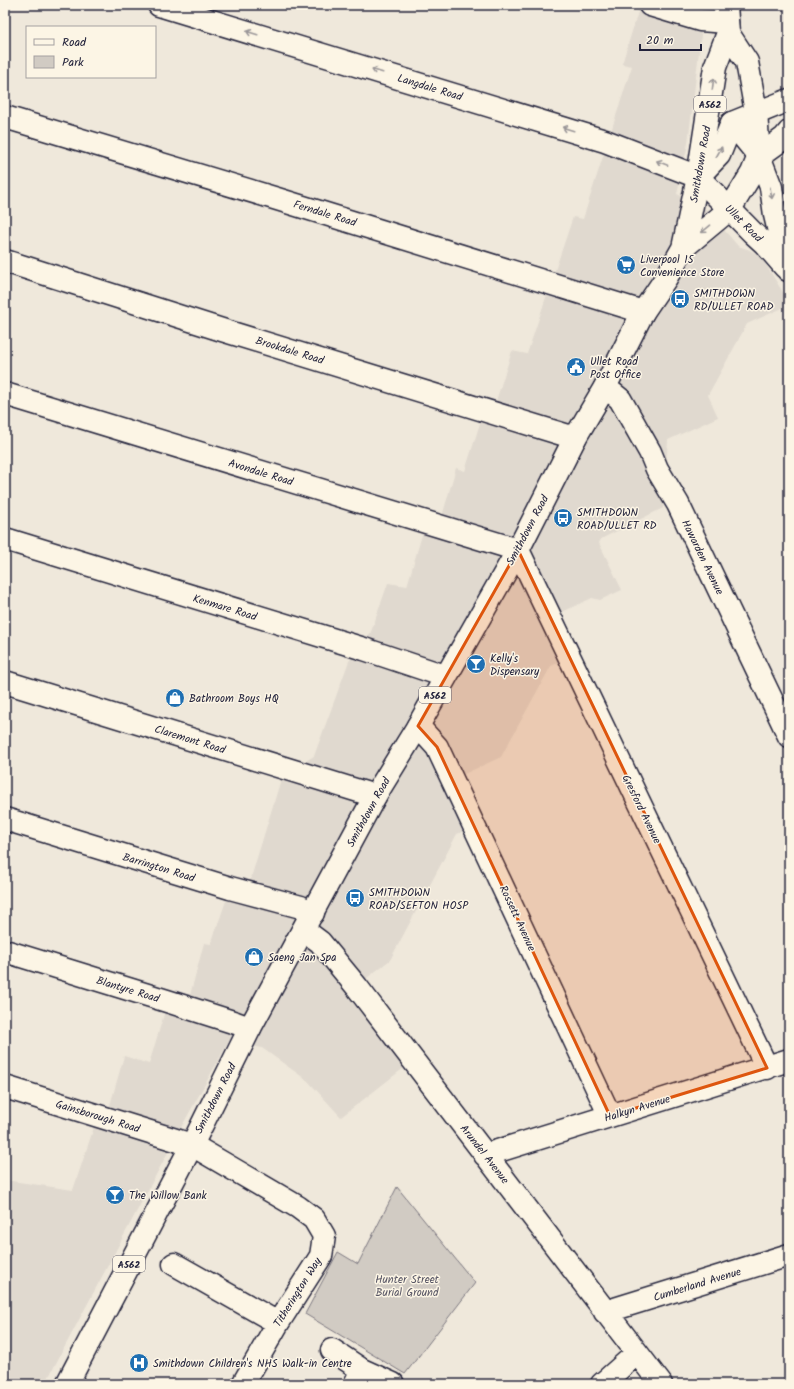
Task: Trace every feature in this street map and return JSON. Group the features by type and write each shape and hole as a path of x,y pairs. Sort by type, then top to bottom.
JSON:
{"main road":[{"name":"Langdale Road","path":"159,5 605,141 698,177"},
{"path":"650,5 700,20 727,20"},
{"name":"Smithdown Road","path":"67,1384 192,1144 250,1028 309,922 376,796 418,726 445,676 518,550 575,438 605,387 643,312 666,278 683,248 698,177 715,67 727,20"},
{"name":"Smithdown Road","path":"683,248 730,209 752,173 759,156 756,112 747,62 727,20"},
{"path":"698,177 719,155 732,122 789,100"},
{"name":"Ferndale Road","path":"5,117 643,312"},
{"name":"Ullet Road","path":"732,122 759,156 771,187 775,216 788,271"},
{"path":"759,156 784,138 789,132"},
{"name":"Ullet Road","path":"698,177 765,244 788,271"},
{"name":"Brookdale Road","path":"5,261 210,326 575,438"},
{"name":"Hawarden Avenue","path":"605,387 620,399 650,452 657,469 678,504 789,736"},
{"name":"Avondale Road","path":"5,394 518,550"},
{"name":"Kenmare Road","path":"5,539 364,649 445,676"},
{"name":"Gresford Avenue","path":"518,550 767,1068"},
{"name":"Claremont Road","path":"5,682 376,796"},
{"name":"Rossett Avenue","path":"418,726 437,747 610,1116"},
{"name":"Barrington Road","path":"5,819 230,888 301,907 309,922"},
{"name":"Arundel Avenue","path":"309,922 320,942 357,987 661,1384"},
{"name":"Blantyre Road","path":"5,951 250,1028"},
{"name":"Halkyn Avenue","path":"486,1155 789,1060"},
{"name":"Gainsborough Road","path":"5,1087 192,1144"},
{"name":"Titherington Way","path":"192,1144 298,1207 314,1219 324,1236 321,1256 278,1323 243,1384"},
{"name":"Cumberland Avenue","path":"605,1312 789,1255"},
{"path":"174,1264 278,1323"},
{"path":"332,1350 358,1377 393,1384"},
{"path":"602,1384 638,1354"}],"highlighted area":[{"path":"518,550 767,1068 610,1116 437,747 418,726"}],"shaded area":[{"path":"635,5 701,5 701,35 688,143 677,194 706,209 738,246 750,250 761,257 789,302 789,305 747,324 708,395 718,417 668,440 663,508 601,539 599,543 622,590 600,600 592,598 558,614 560,662 551,666 501,757 462,775 466,830 457,834 390,960 363,981 405,1067 341,1117 308,1081 262,1048 229,1041 183,1124 45,1384 5,1384 5,1180 73,1190 95,1124 109,1109 124,1056 149,1064 165,1011 189,999 204,943 211,944 228,895 250,881 282,776 314,756 349,661 371,632 388,583 407,586 422,535 441,520 456,468 465,471 482,417 495,404 512,351 527,354 573,217 583,219 632,66 622,64 638,12"}],"green space":[{"name":"Hunter Street Burial Ground","path":"397,1187 475,1283 405,1374 305,1314 338,1252 358,1264"}],"place":[{"name":"Liverpool 15 Convenience Store","path":"626,265"},
{"name":"SMITHDOWN RD/ULLET ROAD","path":"680,299"},
{"name":"Ullet Road Post Office","path":"576,367"},
{"name":"SMITHDOWN ROAD/ULLET RD","path":"563,518"},
{"name":"Kelly's Dispensary","path":"476,664"},
{"name":"Bathroom Boys HQ","path":"175,698"},
{"name":"SMITHDOWN ROAD/SEFTON HOSP","path":"355,898"},
{"name":"Saeng Jan Spa","path":"254,957"},
{"name":"The Willow Bank","path":"115,1195"},
{"name":"Smithdown Children's NHS Walk-in Centre","path":"139,1363"}]}
